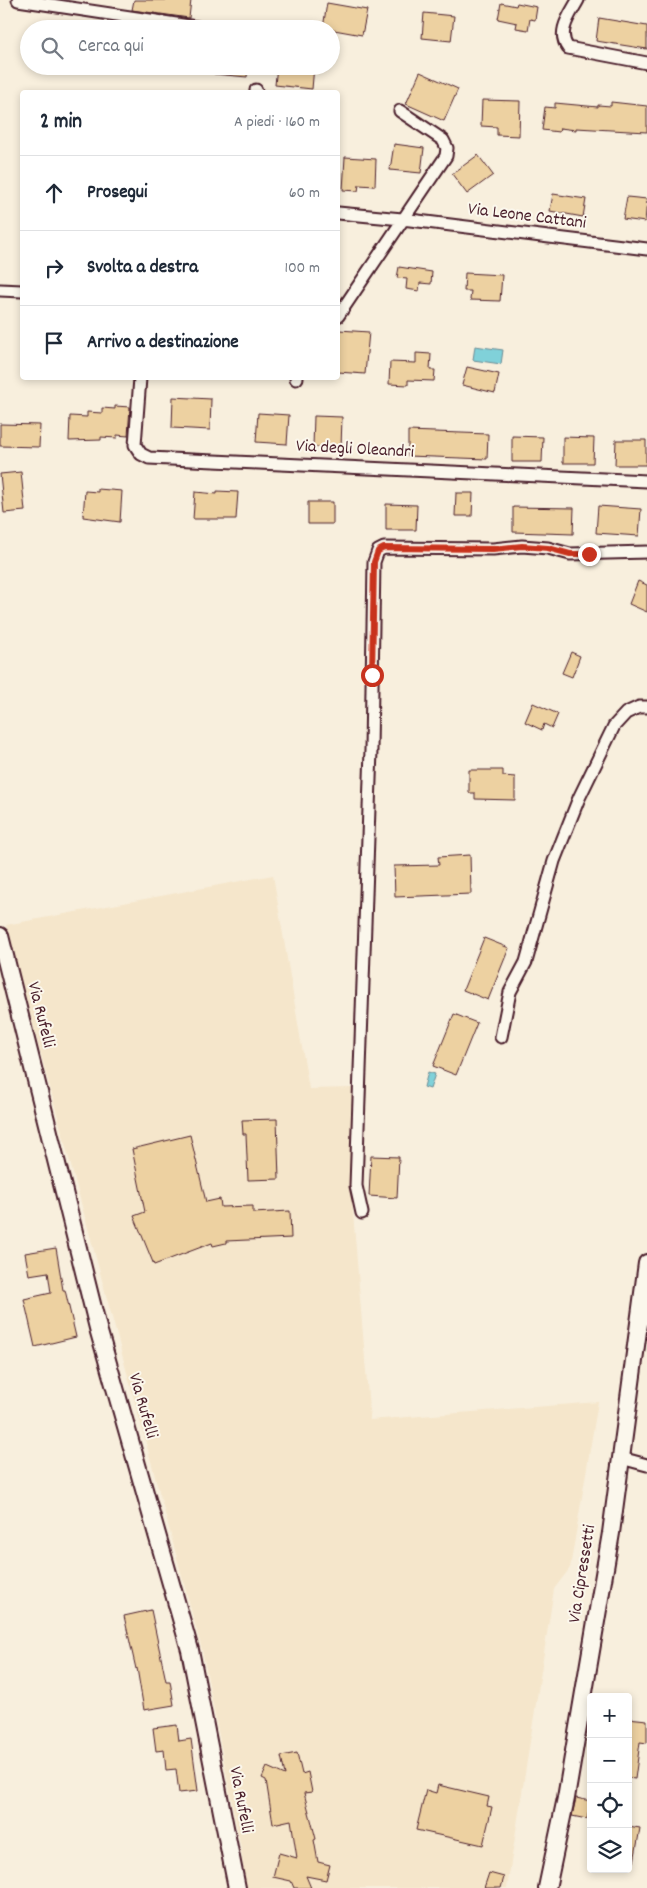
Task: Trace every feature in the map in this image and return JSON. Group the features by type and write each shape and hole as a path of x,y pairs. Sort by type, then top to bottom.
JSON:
{"street":[{"path":"18,0 150,20"},
{"path":"578,0 563,30 564,40 568,48 647,62"},
{"path":"340,313 402,219 444,160 447,148 443,140 400,111"},
{"name":"Via Leone Cattani","path":"340,213 647,249"},
{"path":"0,290 20,291"},
{"name":"Via degli Oleandri","path":"140,380 135,445 141,454 150,458 647,482"},
{"path":"362,1213 356,1186 371,760 374,562 378,551 384,548 493,549 522,546 548,548 570,554 647,552"},
{"path":"501,1037 510,992 526,962 554,861 579,798 614,726 626,713 639,707 647,707"},
{"name":"Via Rufelli","path":"0,936 99,1332 190,1650 237,1888"},
{"name":"Via Cipressetti","path":"547,1888 573,1756 611,1533 647,1264"},
{"path":"621,1458 647,1465"}],"shaded area":[{"path":"273,875 309,1089 352,1088 351,1188 370,1420 598,1402 570,1568 554,1589 507,1888 246,1888 241,1849 203,1654 6,925"}],"water":[{"path":"475,346 503,350 501,364 473,360"},
{"path":"428,1072 435,1074 430,1089 424,1087"}],"building":[{"path":"134,0 191,0 189,18 132,10"},
{"path":"327,3 367,10 362,35 340,31 340,20 324,20"},
{"path":"501,3 516,6 517,3 537,7 535,20 530,19 528,30 516,28 517,23 498,19"},
{"path":"424,13 454,16 451,41 422,38"},
{"path":"599,18 647,26 647,49 596,41"},
{"path":"420,72 458,89 444,121 406,104"},
{"path":"225,75 247,75 247,77"},
{"path":"276,75 313,75 312,89 275,85"},
{"path":"482,100 520,101 519,136 497,135 497,127 481,126"},
{"path":"611,102 647,106 647,132 576,128 576,130 560,128 559,132 542,130 545,107 555,108 555,103 598,107 598,105 611,106"},
{"path":"394,144 424,148 421,173 390,170"},
{"path":"478,155 493,175 467,194 452,174"},
{"path":"345,157 376,159 375,186 359,185 358,191 343,190"},
{"path":"553,194 586,199 583,217 550,211"},
{"path":"627,197 647,199 645,222 623,219"},
{"path":"399,267 432,272 431,284 420,283 419,291 406,289 407,279 397,278"},
{"path":"465,273 502,275 500,301 470,300 471,291 464,291"},
{"path":"340,330 369,332 365,374 340,372"},
{"path":"416,353 431,354 430,370 435,370 434,381 408,380 408,385 389,384 390,362 416,363"},
{"path":"467,367 499,374 495,393 462,385"},
{"path":"173,397 211,399 210,430 172,428"},
{"path":"115,406 130,407 128,436 117,435 117,438 101,437 101,440 69,441 70,416 87,417 87,412 102,413 102,408 115,409"},
{"path":"258,413 289,415 287,444 256,442"},
{"path":"314,416 342,417 341,448 313,447"},
{"path":"0,424 40,425 39,447 0,446"},
{"path":"408,431 488,434 487,459 408,456"},
{"path":"512,436 543,437 542,462 512,462"},
{"path":"563,437 594,438 593,463 563,463"},
{"path":"616,440 646,440 646,465 615,465"},
{"path":"21,472 25,511 4,513 0,474"},
{"path":"98,489 122,491 120,522 83,517 85,491 98,492"},
{"path":"217,491 238,492 236,519 193,519 195,492 217,494"},
{"path":"456,493 473,493 472,516 455,516"},
{"path":"308,502 333,502 333,524 308,524"},
{"path":"386,504 417,505 416,530 386,530"},
{"path":"598,506 641,509 639,536 596,533"},
{"path":"513,507 574,508 573,534 513,532"},
{"path":"638,581 647,585 647,612 629,604"},
{"path":"571,652 580,656 572,677 562,673"},
{"path":"533,703 558,714 552,728 544,724 542,730 525,722"},
{"path":"469,770 503,770 503,776 515,777 515,800 475,799 475,793 469,793"},
{"path":"470,855 471,894 395,897 394,866 439,865 438,857"},
{"path":"484,938 509,948 488,1000 463,990"},
{"path":"454,1014 477,1023 456,1075 433,1066"},
{"path":"277,1119 279,1179 248,1180 246,1134 243,1134 242,1120"},
{"path":"190,1135 206,1202 220,1199 221,1207 253,1206 253,1213 290,1211 291,1238 226,1241 226,1243 213,1246 212,1243 154,1265 134,1216 145,1212 132,1149"},
{"path":"371,1156 399,1157 397,1198 369,1196"},
{"path":"56,1248 63,1290 65,1290 76,1337 35,1347 24,1299 51,1293 48,1272 29,1275 25,1253"},
{"path":"151,1610 166,1681 170,1681 174,1705 144,1710 137,1668 124,1616"},
{"path":"632,1718 647,1720 647,1743 640,1742 635,1779 632,1779"},
{"path":"177,1725 179,1741 191,1739 198,1791 179,1793 176,1769 166,1770 164,1750 156,1751 153,1728"},
{"path":"297,1753 302,1774 308,1772 312,1792 304,1793 316,1839 314,1840 318,1862 330,1865 326,1880 306,1876 311,1888 294,1888 291,1881 273,1877 279,1853 297,1858 291,1820 273,1824 266,1780 262,1778 267,1767 285,1775 281,1756"},
{"path":"438,1785 489,1797 487,1806 492,1807 483,1845 416,1830 426,1790 436,1793"},
{"path":"576,1798 587,1800 587,1819 572,1816"},
{"path":"632,1827 640,1828 634,1862 632,1862"},
{"path":"489,1873 504,1877 501,1888 484,1888"}],"route":[{"path":"372,675 374,562 378,551 384,548 493,549 522,546 548,548 570,554 589,554"}]}
